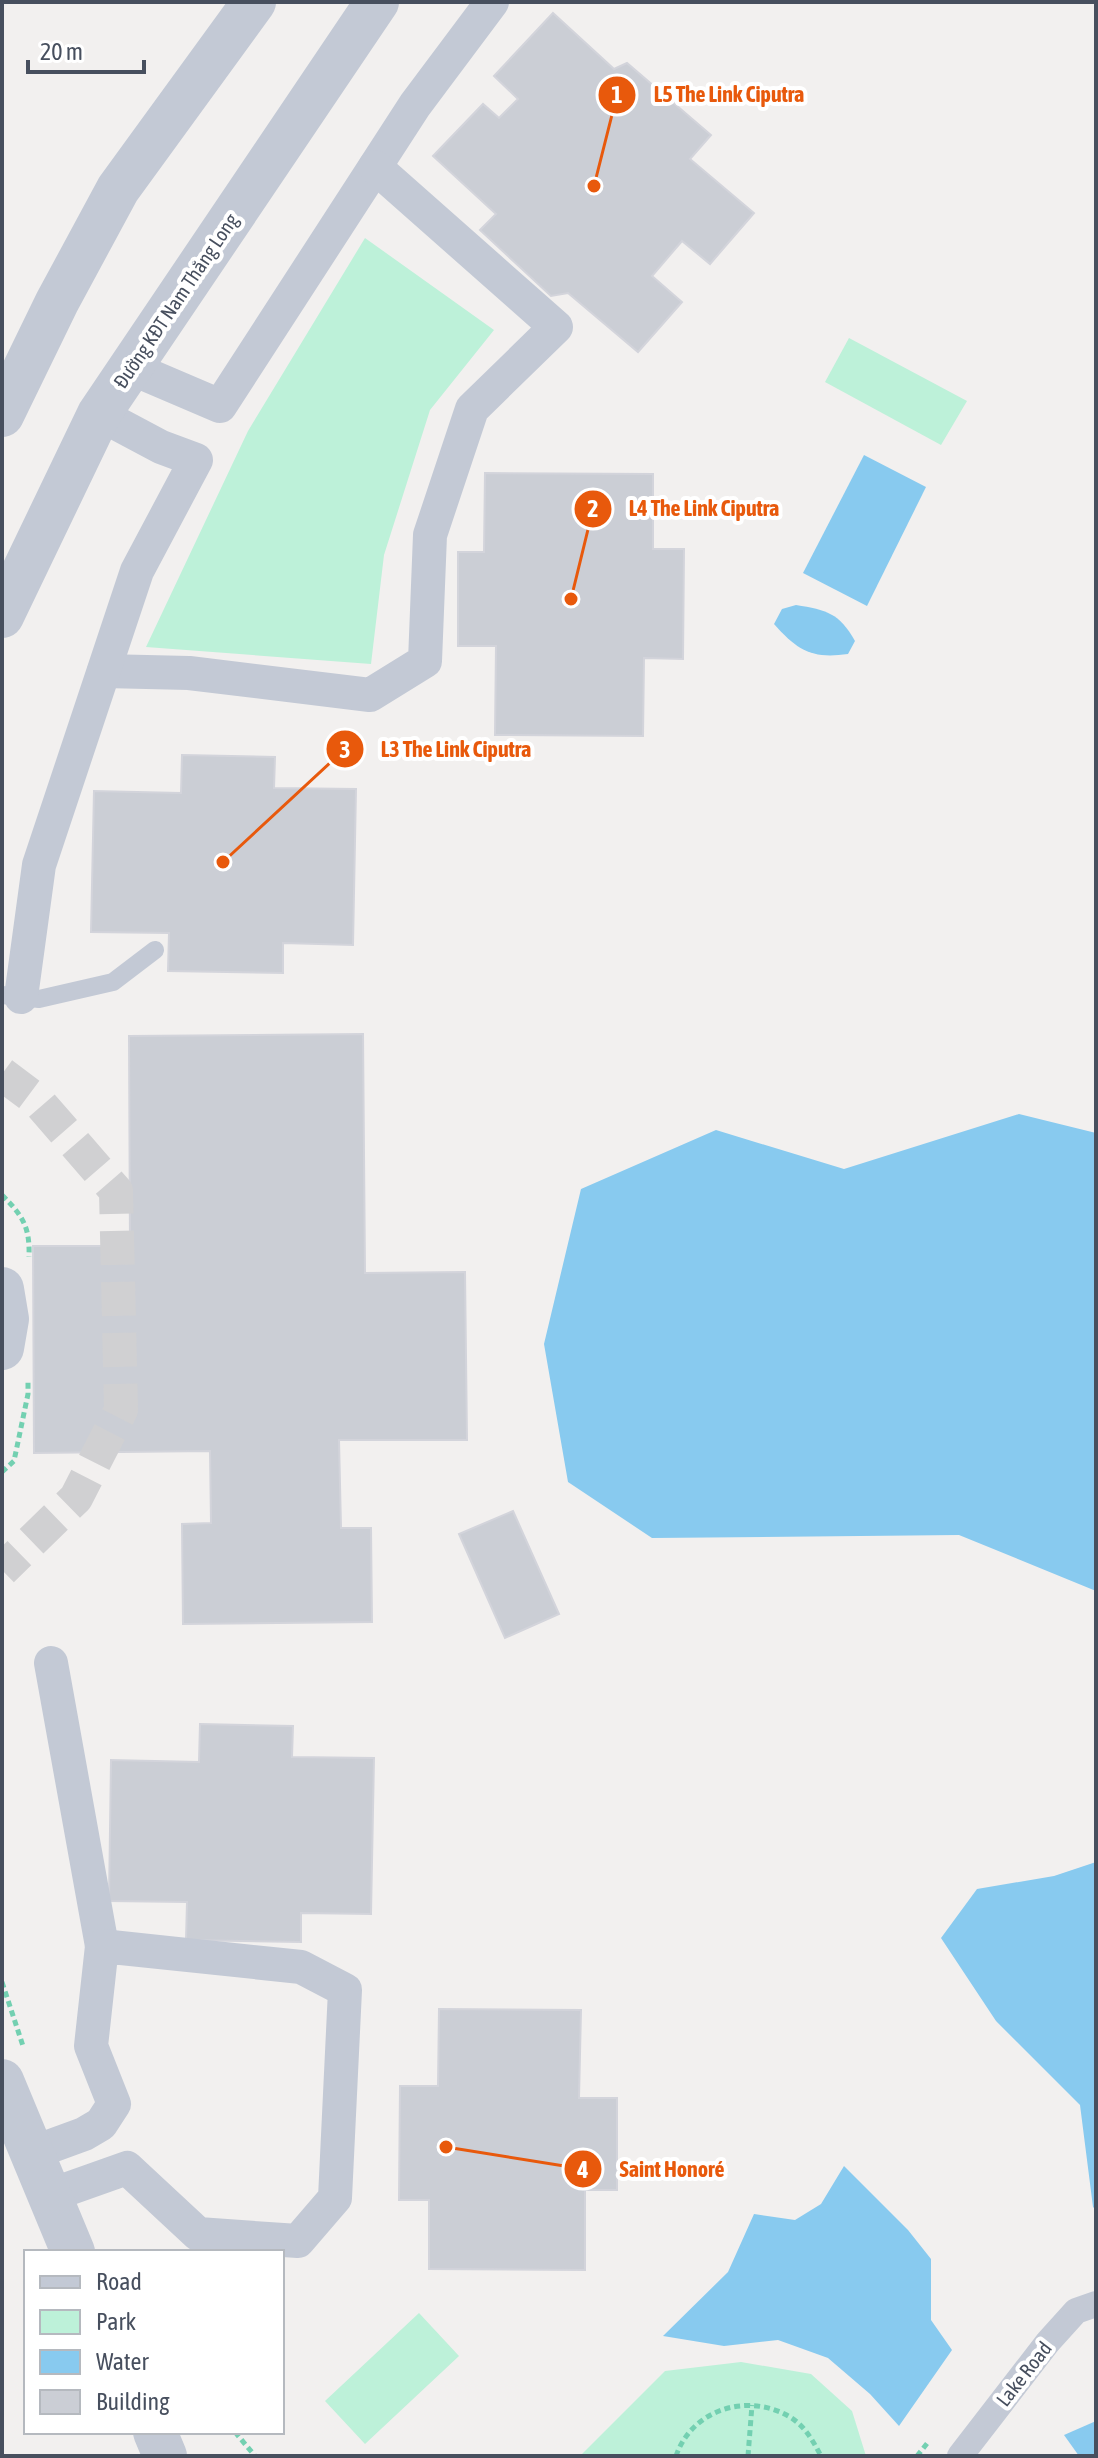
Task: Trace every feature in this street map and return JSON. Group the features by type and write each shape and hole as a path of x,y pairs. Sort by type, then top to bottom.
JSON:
{"street":[{"path":"2,415 57,302 118,189 254,2"},
{"name":"Đường KĐT Nam Thăng Long","path":"2,616 99,414 377,2"},
{"path":"131,368 220,406 415,105 492,2"},
{"path":"104,671 189,673 370,695 425,661 430,535 472,409 556,327 375,167"},
{"path":"12,996 39,865 137,571 196,460 161,447 99,414"},
{"path":"2,1289 7,1319 2,1348"},
{"path":"32,2153 84,2134 101,2124 114,2104 91,2046 102,1946 51,1663"},
{"path":"48,2196 127,2168 198,2234 298,2241 335,2198 345,1990 301,1967 102,1946"},
{"path":"2,2081 72,2250"},
{"name":"Lake Road","path":"960,2456 1048,2342 1076,2311 1096,2304"},
{"path":"156,2434 165,2456"}],"lane":[{"path":"12,996 39,999 113,982 155,950"}],"path":[{"path":"676,2456 679,2446 695,2425 717,2410 752,2405 769,2407 792,2418 811,2436 821,2456"},
{"path":"748,2456 752,2405"},
{"path":"237,2434 255,2456"}],"green space":[{"path":"365,238 494,330 430,410 384,555 371,664 146,647 248,431"},
{"path":"849,338 967,401 941,445 825,382"},
{"path":"419,2313 459,2356 365,2444 325,2401"},
{"path":"741,2362 811,2374 852,2411 866,2456 580,2456 665,2371"}],"water":[{"path":"864,455 926,487 867,606 803,573"},
{"path":"796,605 824,611 843,624 855,641 848,654 815,654 798,647 783,633 774,624 782,609"},
{"path":"1019,1114 1096,1133 1096,1591 959,1535 652,1538 568,1482 544,1344 581,1189 716,1130 844,1169"},
{"path":"1096,1862 1096,2210 1093,2207 1080,2105 996,2021 941,1938 977,1889 1054,1876"},
{"path":"844,2166 908,2230 931,2259 931,2320 952,2350 899,2426 870,2394 828,2358 778,2340 724,2346 663,2336 728,2272 754,2214 795,2220 821,2204"},
{"path":"1096,2421 1096,2456 1079,2456 1064,2435"}],"building":[{"path":"553,13 614,69 627,63 711,135 690,159 754,213 710,264 682,241 652,276 682,302 638,352 568,293 551,296 480,230 496,214 433,156 483,104 499,118 518,99 494,76"},
{"path":"485,473 653,474 653,549 684,549 683,659 644,658 643,736 495,735 496,646 458,646 458,552 484,552"},
{"path":"182,755 275,757 274,788 356,789 353,945 283,943 283,973 168,971 169,933 91,932 94,791 181,793"},
{"path":"363,1034 365,1273 465,1272 467,1440 339,1440 341,1528 371,1528 372,1622 183,1624 182,1524 211,1523 210,1451 34,1453 33,1246 130,1246 129,1036"},
{"path":"513,1511 559,1614 505,1638 459,1534"},
{"path":"200,1724 293,1726 292,1757 374,1758 371,1914 301,1913 301,1942 186,1940 187,1902 109,1901 111,1760 199,1762"},
{"path":"439,2009 581,2010 579,2098 617,2098 617,2190 585,2190 585,2270 429,2269 429,2200 399,2200 400,2086 438,2086"}],"tunnel":[{"path":"2,1074 37,1100 116,1191 121,1410 76,1498 2,1570"}],"place":[{"name":"L5 The Link Ciputra","path":"594,186"},
{"name":"L4 The Link Ciputra","path":"571,599"},
{"name":"L3 The Link Ciputra","path":"223,862"},
{"name":"Saint Honoré","path":"446,2147"}]}
